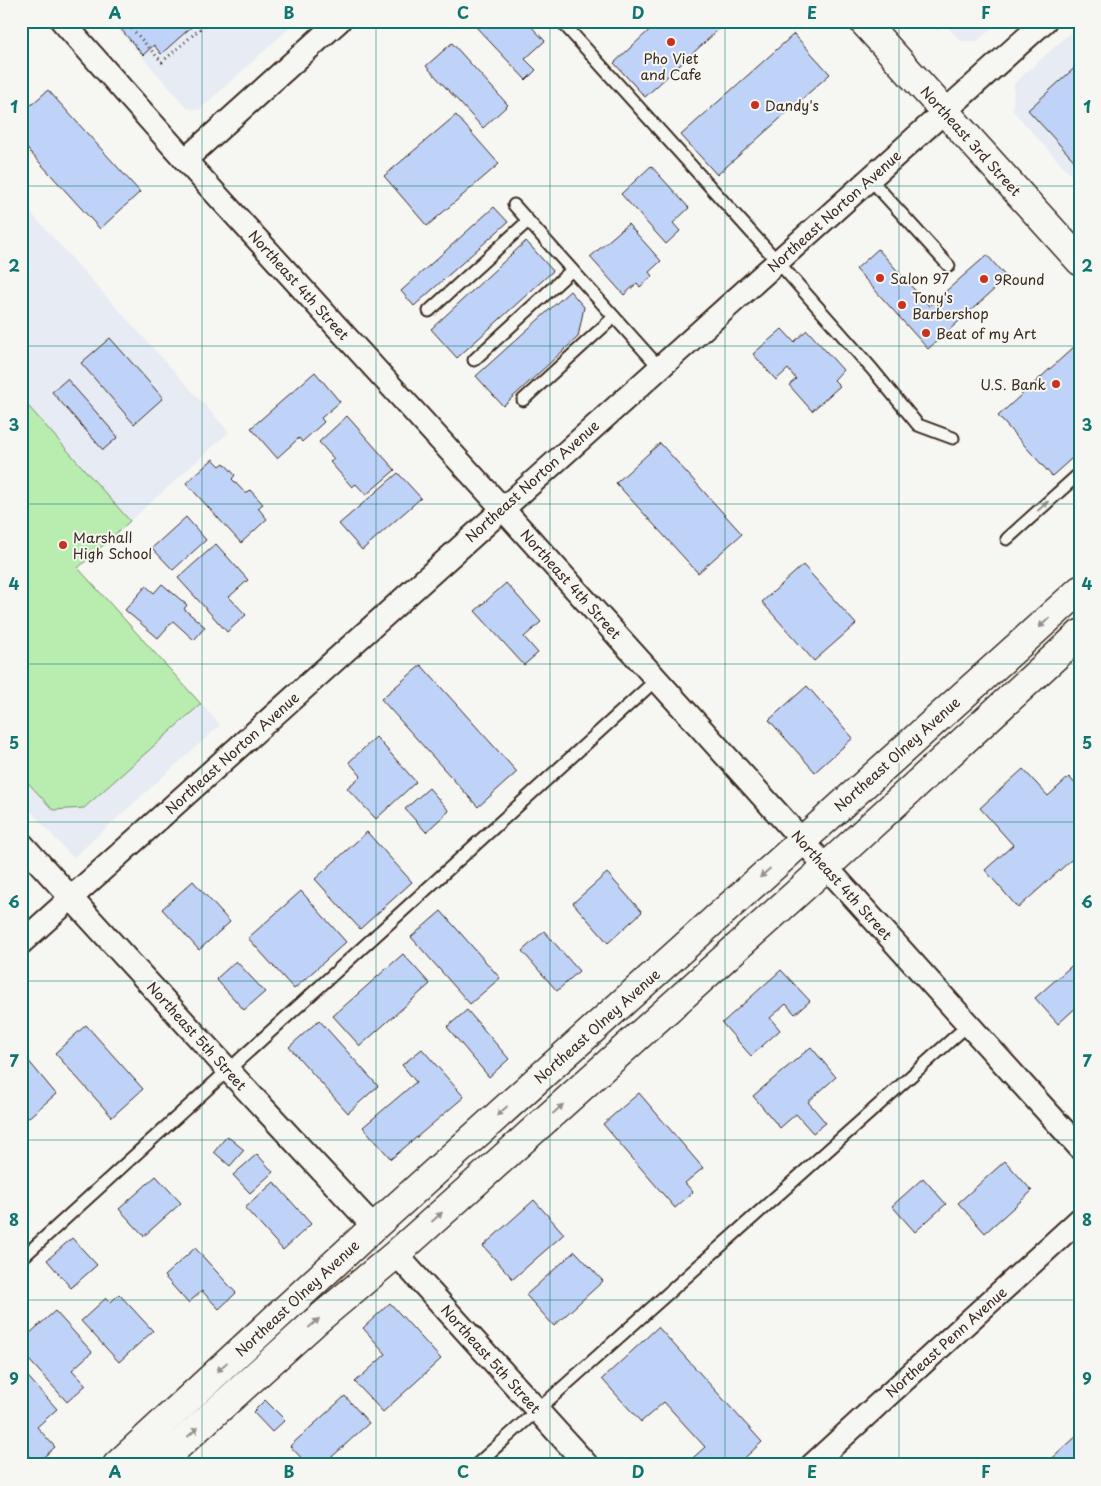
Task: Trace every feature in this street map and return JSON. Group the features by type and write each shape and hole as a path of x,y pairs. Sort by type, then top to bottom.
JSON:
{"main road":[{"name":"Northeast 3rd Street","path":"863,21 1080,261"},
{"name":"Northeast Olney Avenue","path":"117,1465 374,1227 1080,590"},
{"name":"Northeast Olney Avenue","path":"157,1465 315,1322 396,1254 826,867 1080,634"}],"street":[{"name":"Northeast 4th Street","path":"62,21 185,160 1080,1148"},
{"path":"185,160 339,21"},
{"name":"Northeast Norton Avenue","path":"21,943 1045,21"},
{"name":"Northeast 5th Street","path":"21,843 374,1227"},
{"name":"Northeast Penn Avenue","path":"812,1465 1080,1219"},
{"name":"Northeast 5th Street","path":"396,1254 587,1465"}],"lane":[{"path":"561,21 778,262 918,425 952,438"},
{"path":"870,179 950,266"},
{"path":"514,205 660,367"},
{"path":"429,311 528,221"},
{"path":"474,360 572,270"},
{"path":"523,400 614,317"},
{"path":"1007,539 1080,472"},
{"path":"21,1259 657,679"},
{"path":"476,1465 968,1025"}],"path":[{"path":"126,21 162,62 209,21"}],"shaded area":[{"path":"111,21 297,21 199,110 187,108"},
{"path":"928,21 1000,21 977,41 961,41 945,24 937,31"},
{"path":"1080,24 1080,185 1013,111 1014,84"},
{"name":"Marshall High School","path":"21,202 229,432 78,568 220,725 73,858 21,800"}],"green space":[{"path":"21,398 130,521 78,568 201,704 84,808 53,810 21,775"}],"building":[{"path":"114,21 198,21 161,54 154,45 143,55"},
{"path":"483,21 526,21 545,41 525,59 536,70 526,80 476,27"},
{"name":"Pho Viet and Cafe","path":"659,21 728,21 645,97 614,63"},
{"name":"Dandy's","path":"794,34 830,74 717,175 681,135"},
{"path":"452,43 508,105 483,128 426,66"},
{"path":"1080,63 1080,167 1028,110"},
{"path":"48,90 140,192 100,229 21,142 21,114"},
{"path":"456,115 499,164 427,226 384,176"},
{"path":"651,166 689,208 673,223 680,231 666,244 621,194"},
{"path":"494,207 508,222 414,306 401,291"},
{"path":"628,224 661,261 649,272 652,276 640,287 637,283 624,295 590,257"},
{"path":"526,241 553,271 457,358 431,329"},
{"path":"878,249 929,306 987,255 1007,278 928,349 856,269"},
{"path":"570,291 584,307 578,337 503,406 476,376"},
{"path":"782,329 794,342 807,330 843,370 834,380 840,386 812,411 789,385 796,379 788,369 776,380 753,354"},
{"path":"110,338 163,398 134,424 81,363"},
{"name":"U.S. Bank","path":"1074,347 1080,353 1080,451 1052,476 998,416"},
{"path":"315,372 340,402 321,418 324,422 302,442 299,438 277,458 251,428"},
{"path":"67,379 118,437 103,450 52,392"},
{"path":"347,416 395,470 366,495 356,484 352,487 330,462 334,459 319,442"},
{"path":"660,443 742,534 698,573 616,483"},
{"path":"213,459 220,466 224,463 235,475 232,479 246,494 250,490 263,504 258,508 267,519 241,543 186,483"},
{"path":"398,473 421,498 362,550 339,524"},
{"path":"186,517 206,540 173,570 152,548"},
{"path":"216,544 248,580 229,597 246,615 227,632 178,578"},
{"path":"803,565 856,624 814,661 762,602"},
{"path":"506,583 541,622 524,637 538,653 524,665 475,611"},
{"path":"162,584 187,605 184,609 205,627 194,640 173,621 158,638 125,610 146,586 154,593"},
{"path":"421,665 517,772 478,807 381,699"},
{"path":"807,686 853,738 815,772 769,720"},
{"path":"376,737 416,782 376,819 347,788 361,776 349,762"},
{"path":"1023,769 1048,796 1069,777 1080,789 1080,852 1018,908 985,870 1013,845 980,808"},
{"path":"429,788 449,811 426,832 405,809"},
{"path":"367,832 412,882 360,929 315,879"},
{"path":"607,873 642,912 608,943 573,903"},
{"path":"193,881 230,922 199,950 162,909"},
{"path":"301,891 346,942 294,989 248,938"},
{"path":"441,911 500,978 470,1004 411,937"},
{"path":"544,931 579,971 557,991 522,951"},
{"path":"403,954 430,984 360,1046 333,1016"},
{"path":"236,961 265,992 244,1010 216,979"},
{"path":"1077,961 1080,965 1080,1004 1058,1024 1035,998"},
{"path":"781,970 810,1001 795,1014 786,1004 770,1018 780,1030 751,1056 722,1023"},
{"path":"467,1010 509,1059 489,1077 447,1027"},
{"path":"319,1020 378,1086 348,1113 289,1047"},
{"path":"86,1025 143,1089 112,1117 55,1053"},
{"path":"811,1047 836,1077 808,1102 826,1123 813,1133 796,1114 780,1128 753,1096"},
{"path":"422,1049 464,1097 391,1159 363,1127 416,1082 402,1065"},
{"path":"21,1054 56,1094 21,1124"},
{"path":"639,1093 703,1168 685,1183 693,1192 675,1208 603,1124"},
{"path":"227,1136 244,1150 230,1166 214,1152"},
{"path":"257,1154 273,1172 250,1193 233,1175"},
{"path":"1005,1161 1032,1191 985,1233 958,1203"},
{"path":"156,1176 181,1203 144,1236 119,1209"},
{"path":"923,1178 946,1204 915,1232 892,1206"},
{"path":"274,1182 311,1224 283,1250 245,1208"},
{"path":"534,1200 564,1234 513,1279 483,1246"},
{"path":"72,1238 97,1265 71,1288 47,1260"},
{"path":"195,1248 236,1293 219,1309 202,1291 188,1303 164,1276"},
{"path":"575,1251 603,1281 554,1326 526,1295"},
{"path":"119,1294 153,1331 119,1362 81,1321 106,1298 110,1303"},
{"path":"390,1303 441,1359 383,1412 355,1382 386,1354 363,1328"},
{"path":"55,1311 92,1352 72,1370 86,1385 67,1402 21,1351 21,1341"},
{"path":"658,1327 762,1442 737,1465 685,1465 705,1447 664,1402 641,1422 602,1379"},
{"path":"21,1369 57,1409 37,1427 55,1447 36,1464 21,1447"},
{"path":"345,1396 369,1423 323,1465 308,1465 290,1446"},
{"path":"265,1400 285,1420 272,1432 253,1412"},
{"path":"1080,1433 1080,1465 1045,1465"}],"place":[{"name":"Pho Viet and Cafe","path":"671,42"},
{"name":"Dandy's","path":"755,105"},
{"name":"Salon 97","path":"880,278"},
{"name":"9Round","path":"984,279"},
{"name":"Tony's Barbershop","path":"902,305"},
{"name":"Beat of my Art","path":"926,333"},
{"name":"U.S. Bank","path":"1056,384"},
{"name":"Marshall High School","path":"63,545"}]}
